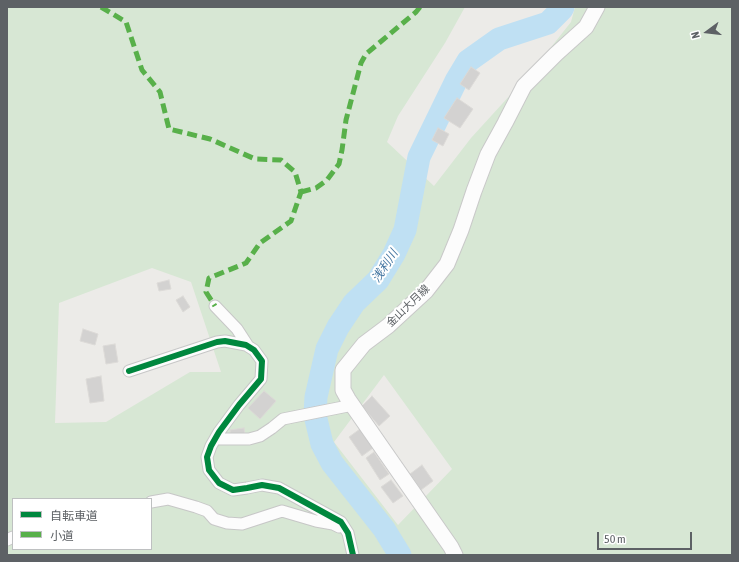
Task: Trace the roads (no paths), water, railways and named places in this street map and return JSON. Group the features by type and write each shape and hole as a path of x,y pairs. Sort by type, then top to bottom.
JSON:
{"main road":[{"name":"金山大月線","path":"455,555 451,547 347,406 343,390 343,370 364,344 388,326 426,291 447,264 461,230 488,154 524,86 586,27 597,7"}],"street":[{"path":"215,306 237,329 248,346"},
{"path":"129,371 217,342 225,341 246,345 254,350 262,361 261,379 239,405 215,439 207,457 209,470 219,483 233,490 262,485 279,488 341,522 348,532 353,555"},
{"path":"215,439 249,439 260,436 283,419 347,406"},
{"path":"152,502 168,499 207,511 214,519 227,523 242,524 282,511 316,521 334,524 348,532"}],"waterway":[{"name":"浅利川","path":"400,555 384,529 332,463 322,444 315,415 316,397 327,349 338,327 354,303 378,280 394,254 405,230 419,157 456,81 468,61 499,39 548,23 563,7"}]}
